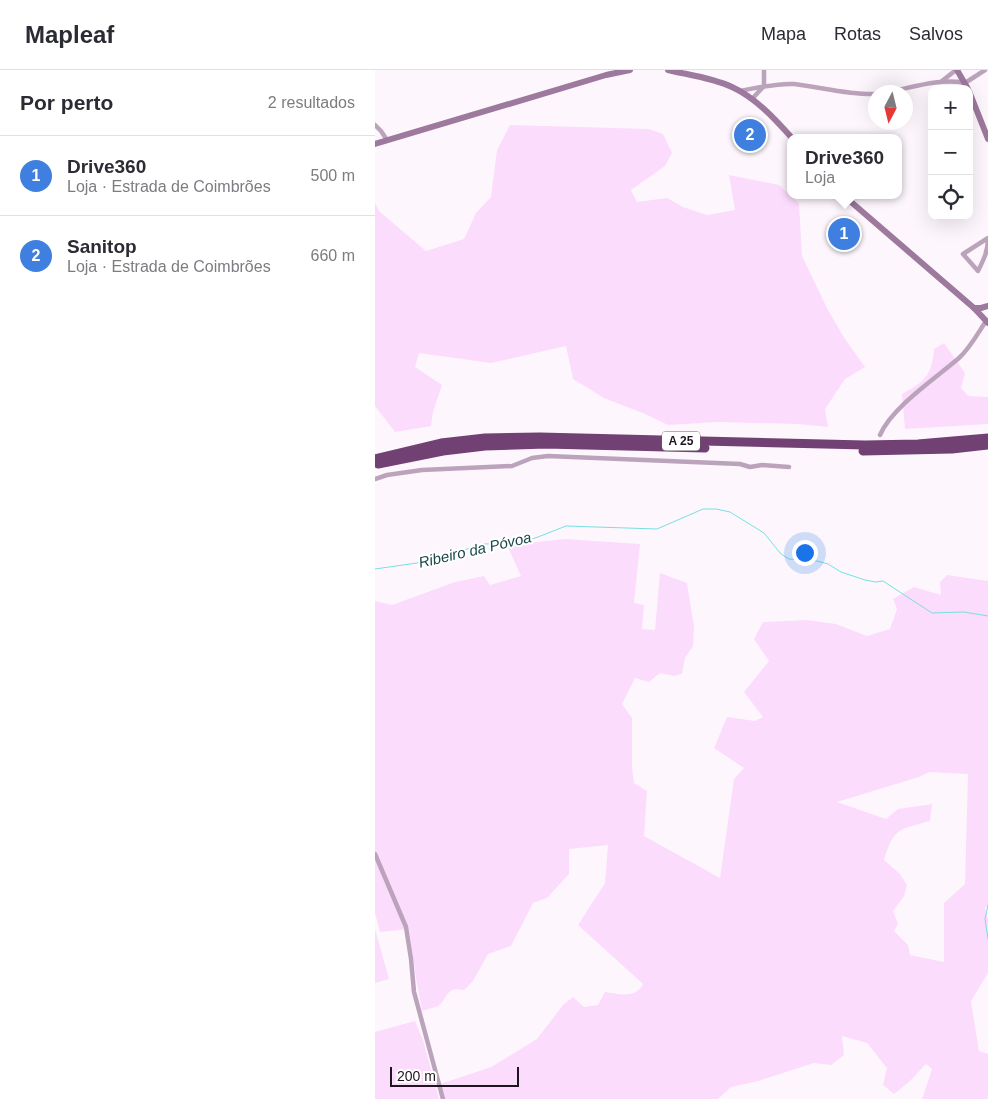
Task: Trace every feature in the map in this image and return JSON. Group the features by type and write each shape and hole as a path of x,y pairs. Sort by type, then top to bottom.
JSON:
{"highway":[{"name":"A 25","path":"375,459 441,443 485,438 865,445 918,444 988,438"},
{"name":"A 25","path":"375,465 443,451 485,446 528,444 865,451 952,449 988,445"}],"street":[{"path":"375,144 605,75 630,70"},
{"path":"668,70 721,83 739,91 752,99 788,134"},
{"path":"752,99 764,86 764,70"},
{"path":"941,82 957,70 965,85"},
{"path":"970,85 985,70"},
{"path":"913,87 953,81 961,85"},
{"path":"739,91 764,86 792,84 868,94"},
{"path":"973,103 988,139"},
{"path":"375,125 387,140"},
{"path":"848,199 986,320"},
{"path":"988,238 985,258 977,271 963,254 988,238"},
{"path":"880,435 889,419 968,348 986,320 988,308 973,308"},
{"path":"375,479 387,475 422,470 512,466 531,458 548,456 740,464 751,467 762,465 789,467"},
{"path":"375,854 406,927 414,992 443,1099"}],"shaded area":[{"path":"510,125 649,129 663,134 672,153 665,166 631,190 637,202 667,198 683,207 707,215 735,210 729,175 779,185 787,192 787,199 795,199 799,203 802,256 828,310 845,339 865,367 845,379 825,409 828,427 798,424 719,422 668,425 604,398 573,379 566,346 491,363 419,353 415,367 442,385 433,412 431,426 395,432 375,406 375,203 379,211 426,251 464,239 476,213 491,197 497,150"},
{"path":"944,343 965,373 961,388 968,396 988,397 988,424 905,429 902,394 921,382 929,372 934,349"},
{"path":"565,539 640,544 634,603 644,605 642,629 655,630 660,573 687,583 694,627 693,646 685,658 682,674 674,676 660,673 649,682 635,678 622,704 632,718 632,768 634,783 647,791 644,836 720,878 734,779 744,768 714,748 727,717 755,721 763,717 744,692 769,661 754,639 763,622 807,620 836,624 867,636 890,629 897,609 893,599 914,587 941,595 940,582 947,575 988,581 988,907 985,907 988,920 988,973 971,1001 979,1051 988,1054 988,1099 922,1099 932,1069 926,1064 909,1082 894,1094 883,1085 887,1068 867,1043 842,1036 844,1055 831,1065 814,1063 758,1081 731,1087 718,1099 445,1099 440,1084 491,1067 537,1039 563,1005 573,997 584,1007 598,1005 605,992 631,994 640,989 643,984 578,925 605,883 608,845 569,849 569,874 547,898 533,903 511,946 488,954 473,981 464,990 450,991 436,1007 422,1011 409,929 380,932 375,913 375,601 392,605 455,582 484,576 490,585 521,576 507,545","holes":["929,772 968,774 965,884 944,903 944,962 910,955 908,945 894,931 898,924 893,911 904,896 907,885 900,874 884,860 891,841 899,832 911,826 930,821 932,804 898,809 886,819 837,802 919,777"]},
{"path":"375,929 389,979 375,983"},
{"path":"415,1021 423,1040 439,1099 375,1099 375,1032"}],"waterway":[{"name":"Ribeiro da Póvoa","path":"375,569 417,563 485,544 519,543 566,526 657,529 703,509 716,509 730,512 764,533 781,554 789,559 817,561 865,580 883,581 932,613 964,612 988,616"},
{"path":"988,905 985,919 988,939"}],"place":[{"name":"Sanitop","path":"750,135"},
{"name":"Drive360","path":"844,234"}]}
